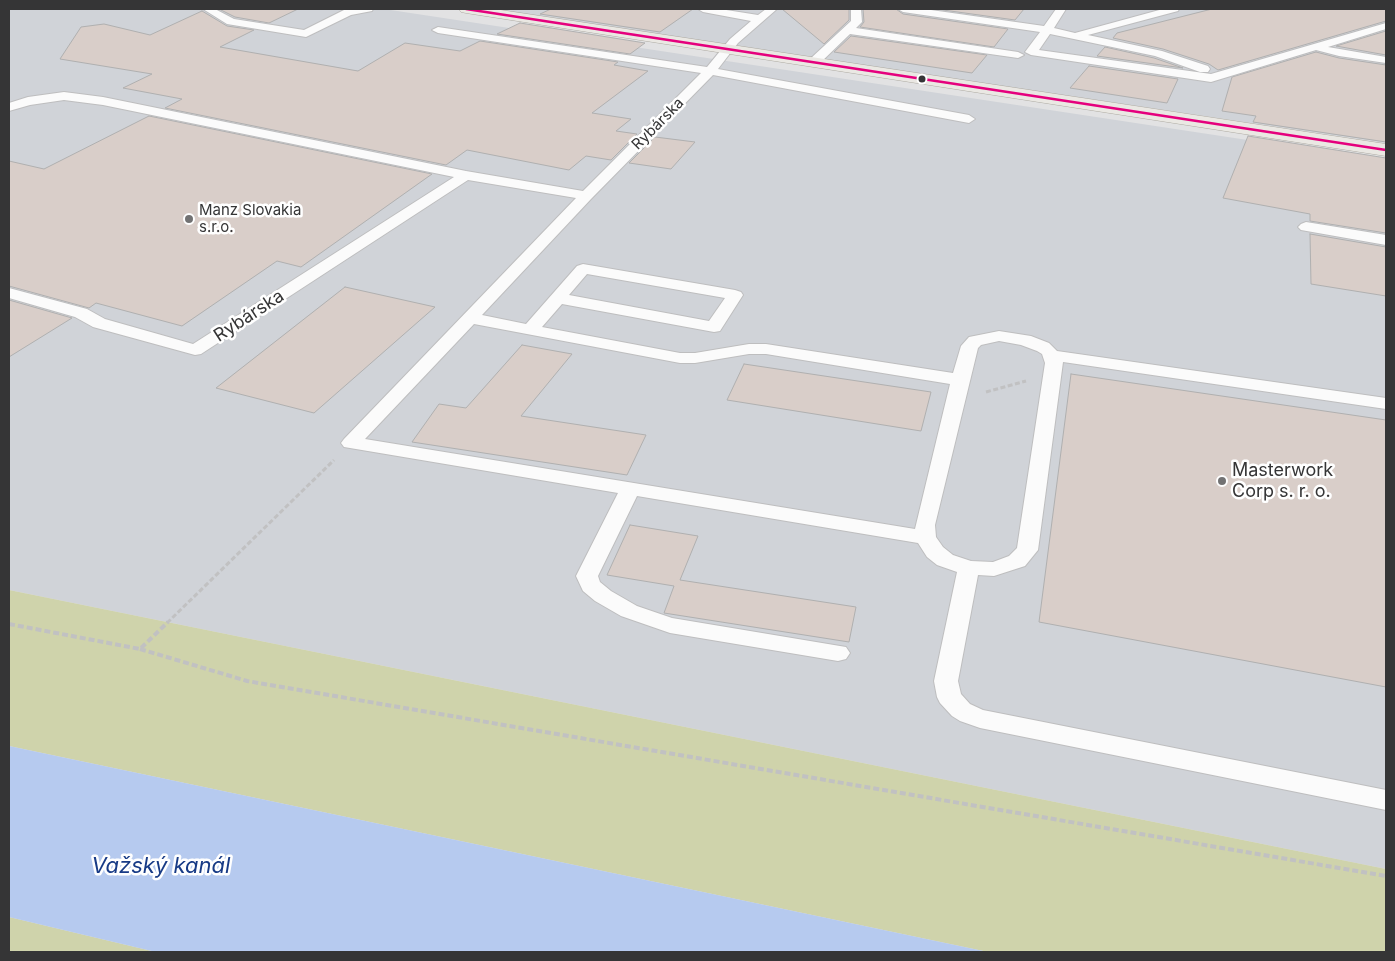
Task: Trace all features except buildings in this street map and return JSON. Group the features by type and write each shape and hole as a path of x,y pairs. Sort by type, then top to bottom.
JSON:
{"main road":[{"path":"466,9 1386,150"}],"lane":[{"path":"208,9 232,22 306,34 348,12 368,9"},
{"path":"703,9 760,19"},
{"name":"Rybárska","path":"351,443 586,196 710,71 734,41 772,9"},
{"path":"814,62 856,22 856,9"},
{"path":"903,9 1074,35 1158,53 1204,69"},
{"path":"1061,9 1031,52 1211,78 1386,26"},
{"path":"1074,35 1174,9"},
{"path":"438,30 710,71 969,119"},
{"path":"847,30 1018,55"},
{"path":"1316,46 1339,53 1386,60"},
{"path":"9,107 28,101 64,96 103,101 466,175 586,196"},
{"name":"Rybárska","path":"9,293 81,313 99,323 196,350 466,175"},
{"path":"1306,227 1386,240"},
{"path":"530,330 583,269 735,295 714,327 558,298"},
{"path":"470,318 680,358 695,358 749,349 766,349 960,380"},
{"path":"999,336 1025,340 1043,347 1052,364 1027,550 1016,561 994,569 969,568 945,560 935,552 925,537 925,525 967,350 975,341 986,338 999,336"},
{"path":"1052,364 1386,403"},
{"path":"351,443 925,537"},
{"path":"630,489 587,576 591,586 603,596 629,611 670,625 838,653"},
{"path":"969,568 946,681 949,697 961,710 969,715 989,721 1386,800"}],"path":[{"path":"955,401 1052,364"},
{"path":"140,648 351,443"},
{"path":"9,624 140,648 247,681 1386,876"}],"shaded area":[{"path":"9,9 384,9 1386,161 1386,869 9,590"},
{"path":"479,9 1386,9 1386,143 1164,110"}],"green space":[{"path":"9,590 1386,869 1386,952 988,952 9,746"},
{"path":"9,917 156,952 9,952"}],"water":[{"name":"Važský kanál","path":"9,746 988,952 156,952 9,917"}],"transit line":[{"path":"466,9 1386,150"}],"place":[{"name":"Manz Slovakia s.r.o.","path":"189,219"},
{"name":"Masterwork Corp s. r. o.","path":"1222,481"}]}
